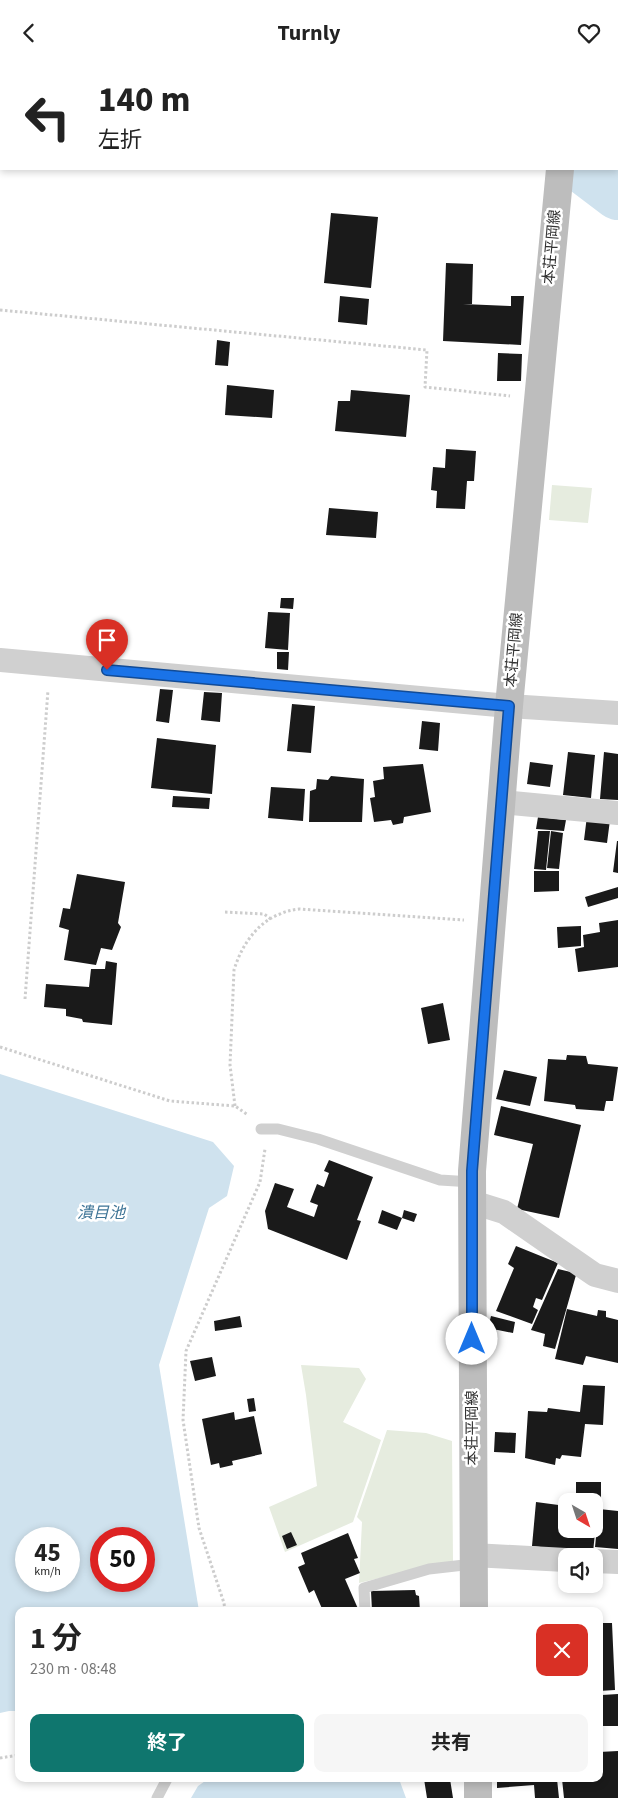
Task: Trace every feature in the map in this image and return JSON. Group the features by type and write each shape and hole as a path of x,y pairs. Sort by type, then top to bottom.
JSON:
{"main road":[{"name":"本荘平岡線","path":"474,1607 472,1192 509,706 560,170"},
{"path":"478,1782 478,1798"}],"street":[{"path":"0,660 509,706 618,713"},
{"path":"501,802 618,813"},
{"path":"472,1192 595,1275 618,1281"},
{"path":"473,1560 558,1560"},
{"path":"603,1561 618,1562"}],"lane":[{"path":"262,1129 278,1129 318,1139 472,1192"},
{"path":"366,1607 364,1588 429,1569 473,1560"},
{"path":"156,1798 165,1782"}],"path":[{"path":"0,311 427,349 425,387 538,398"},
{"path":"25,999 50,665"},
{"path":"235,1106 230,1065 234,970 238,958 253,932 278,914 299,909 467,920 492,917"},
{"path":"225,912 264,914 271,919"},
{"path":"0,1047 170,1101 235,1106 257,1121 266,1138 260,1182 186,1351 183,1420 199,1528 224,1607"},
{"path":"0,1758 15,1756"}],"shaded area":[{"path":"552,485 592,488 588,523 549,520"},
{"path":"301,1365 359,1368 366,1379 343,1422 381,1440 353,1522 285,1552 269,1507 317,1486"},
{"path":"387,1430 426,1433 452,1441 453,1562 359,1583 362,1522 357,1517"}],"water":[{"name":"潰目池","path":"0,1074 213,1142 234,1166 227,1196 209,1208 159,1365 198,1607 15,1607 15,1711 0,1713"},
{"path":"204,1782 400,1782 406,1798 191,1798 198,1786"}],"building":[{"path":"331,213 378,217 371,288 324,283"},
{"path":"446,263 473,264 472,304 463,304 511,306 511,296 524,296 521,345 443,341"},
{"path":"340,296 369,299 367,325 338,322"},
{"path":"217,340 230,342 228,366 215,365"},
{"path":"498,353 522,354 521,381 497,381"},
{"path":"227,385 274,390 272,418 225,415"},
{"path":"351,390 410,395 406,437 335,431 338,401 350,401"},
{"path":"446,449 476,451 474,481 467,481 465,509 436,508 437,491 431,490 433,467 445,468"},
{"path":"329,508 378,512 376,538 326,535"},
{"path":"281,598 294,598 293,609 280,608"},
{"path":"268,612 290,613 288,650 265,648"},
{"path":"277,652 289,652 288,670 277,669"},
{"path":"160,689 173,690 169,723 156,721"},
{"path":"204,692 222,693 220,722 201,720"},
{"path":"292,704 315,706 311,753 287,751"},
{"path":"422,721 440,723 438,751 419,749"},
{"path":"157,738 216,745 212,794 151,788"},
{"path":"568,752 595,755 591,798 563,795"},
{"path":"604,752 618,754 618,800 600,799"},
{"path":"530,762 553,765 550,787 527,784"},
{"path":"423,764 431,812 404,817 403,823 393,825 391,820 374,822 370,798 375,797 373,781 384,779 383,767"},
{"path":"331,776 364,779 362,822 309,822 310,791 316,789 317,779 328,780"},
{"path":"271,787 305,789 303,821 268,818"},
{"path":"173,796 210,798 209,809 172,807"},
{"path":"587,816 610,820 607,843 584,840"},
{"path":"538,817 566,820 564,831 536,829"},
{"path":"538,831 550,831 546,870 534,869"},
{"path":"551,831 563,833 559,869 547,868"},
{"path":"618,841 618,873 613,872"},
{"path":"534,871 559,871 559,891 534,892"},
{"path":"77,874 125,882 118,923 121,927 112,950 101,948 96,965 64,960 69,930 59,927 63,908 70,909"},
{"path":"618,887 618,898 588,907 585,897"},
{"path":"618,920 618,967 578,972 575,949 584,947 583,935 600,932 599,923"},
{"path":"581,926 581,946 558,948 557,927"},
{"path":"106,961 117,963 112,1025 83,1022 82,1019 66,1016 66,1009 44,1007 46,984 89,987 91,969 105,969"},
{"path":"443,1003 450,1040 428,1044 421,1008"},
{"path":"567,1055 586,1056 588,1064 618,1067 613,1101 606,1101 604,1111 576,1109 575,1105 544,1101 548,1059 566,1060"},
{"path":"504,1070 537,1077 530,1106 496,1099"},
{"path":"501,1106 581,1125 559,1218 517,1209 533,1144 494,1135"},
{"path":"329,1160 373,1177 357,1220 361,1221 347,1260 268,1229 265,1211 275,1183 294,1189 287,1207 314,1217 318,1205 310,1202 317,1184 324,1187 329,1173 324,1171"},
{"path":"382,1210 402,1218 397,1230 378,1223"},
{"path":"404,1210 417,1214 414,1222 402,1218"},
{"path":"516,1246 558,1263 542,1300 536,1298 533,1307 538,1310 532,1324 496,1311 514,1268 508,1264"},
{"path":"558,1269 575,1273 576,1275 555,1349 543,1346 545,1334 531,1330"},
{"path":"567,1309 597,1316 598,1310 606,1311 606,1317 618,1320 618,1363 586,1356 583,1365 555,1359"},
{"path":"240,1316 242,1327 215,1331 214,1321"},
{"path":"491,1316 515,1322 513,1333 488,1328"},
{"path":"212,1357 216,1376 195,1381 190,1361"},
{"path":"583,1385 605,1386 603,1425 585,1424 581,1457 562,1455 560,1459 556,1458 555,1465 525,1458 528,1411 547,1412 548,1408 580,1412"},
{"path":"254,1398 256,1411 249,1412 247,1399"},
{"path":"234,1412 235,1420 254,1416 262,1454 232,1461 233,1465 220,1468 219,1463 211,1465 202,1419"},
{"path":"495,1432 516,1433 515,1453 494,1452"},
{"path":"576,1482 601,1482 601,1493 576,1493"},
{"path":"536,1502 558,1505 558,1538 594,1538 593,1548 558,1549 532,1546"},
{"path":"603,1509 618,1511 618,1549 595,1547 596,1538 603,1538"},
{"path":"291,1532 297,1545 287,1549 282,1536"},
{"path":"348,1533 358,1558 354,1559 360,1573 345,1579 357,1607 321,1607 314,1590 309,1593 298,1567 305,1564 301,1553"},
{"path":"415,1590 416,1595 419,1596 420,1607 372,1607 371,1591"},
{"path":"603,1623 612,1623 615,1690 603,1691"},
{"path":"618,1694 618,1726 603,1726 603,1695"},
{"path":"618,1751 618,1798 564,1798 562,1782 603,1782 603,1752"},
{"path":"424,1782 450,1782 453,1798 427,1798"},
{"path":"497,1782 557,1782 559,1798 535,1798 534,1785 497,1788"}],"waterway":[{"path":"586,170 618,194"}],"route":[{"path":"107,670 509,706 472,1171 472,1339"}]}
